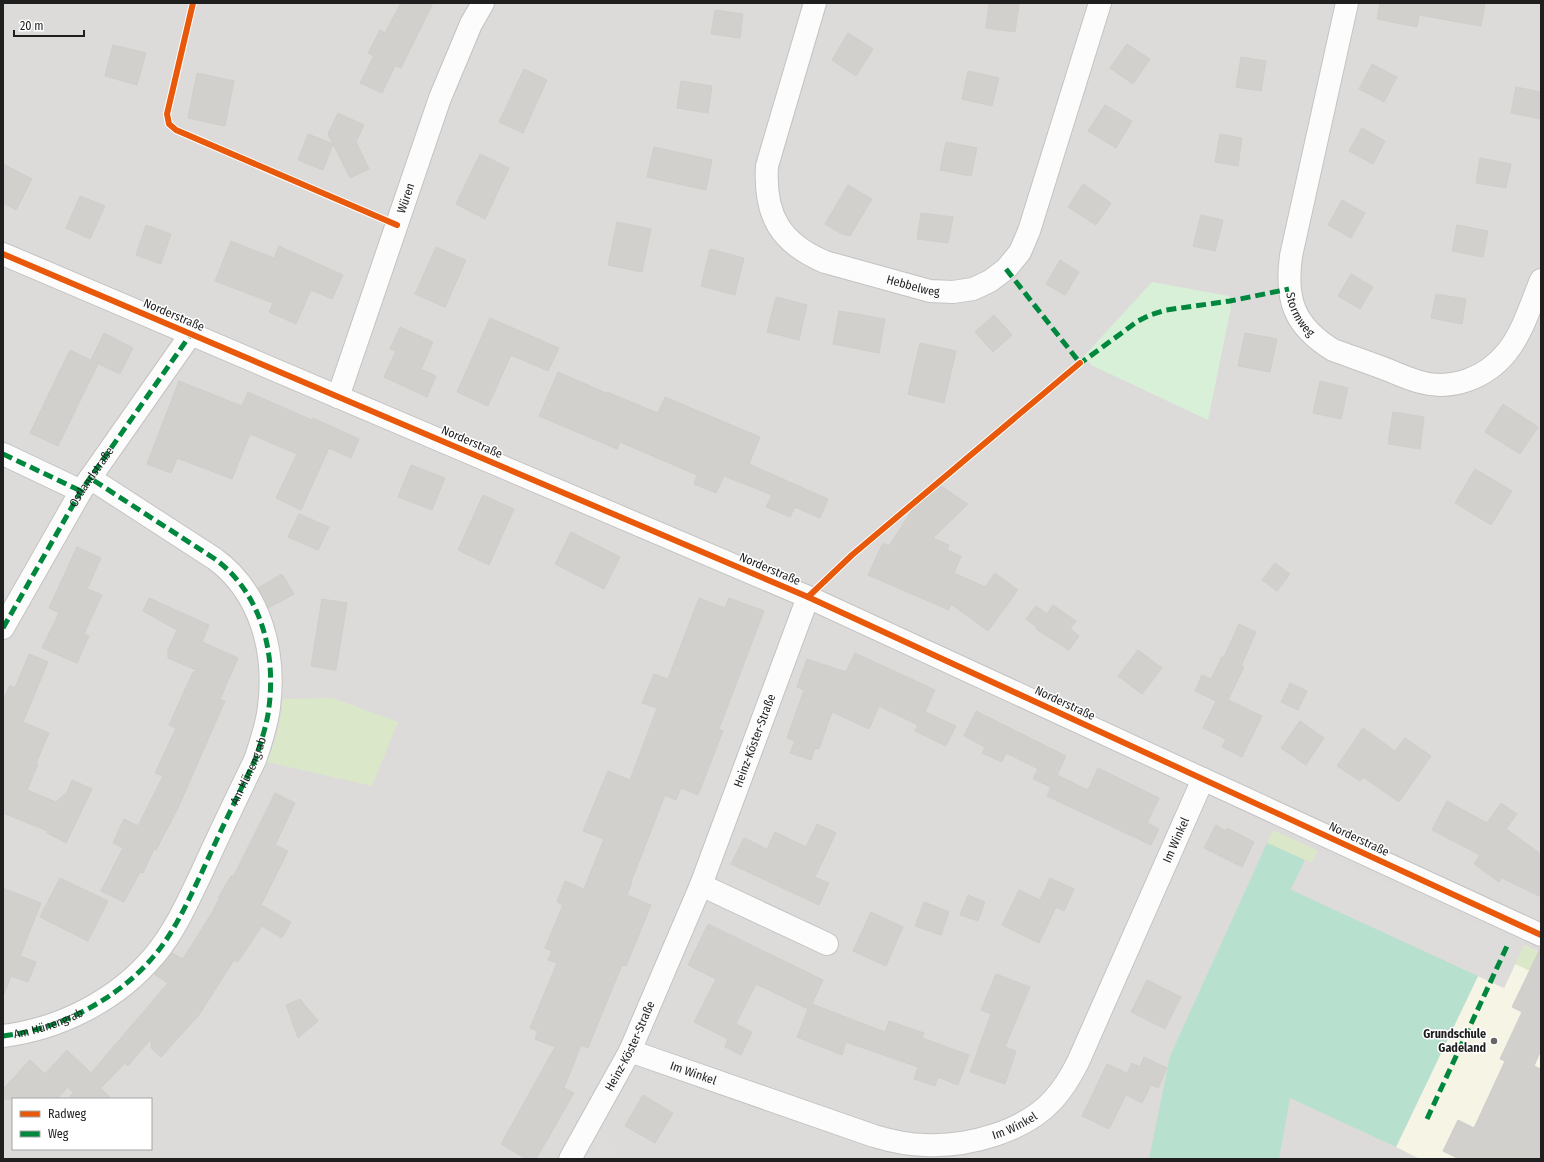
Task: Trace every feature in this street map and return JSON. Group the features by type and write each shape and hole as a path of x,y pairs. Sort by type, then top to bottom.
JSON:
{"street":[{"name":"Würen","path":"338,397 440,98 471,24 483,3"},
{"name":"Hebbelweg","path":"816,3 767,166 766,185 769,204 774,219 795,245 809,255 825,262 930,291 952,292 973,289 990,281 1006,269 1020,252 1029,232 1100,3"},
{"name":"Stormweg","path":"1347,3 1291,256 1289,289 1292,303 1300,319 1320,342 1333,350 1420,382 1439,385 1456,384 1474,378 1492,368 1508,351 1521,328 1541,280"},
{"name":"Norderstraße","path":"3,254 808,597 1541,935"},
{"name":"Ostlandstraße","path":"3,628 85,485 191,334"},
{"name":"Am Hünengrab","path":"3,454 85,485 215,559 234,575 248,594 259,615 266,636 271,677 269,708 255,760 176,925 154,956 128,982 105,1000 59,1022 34,1030 3,1036"},
{"name":"Heinz-Köster-Straße","path":"570,1159 630,1051 701,885 808,597"},
{"name":"Im Winkel","path":"630,1051 874,1136 903,1143 927,1146 965,1142 1005,1132 1024,1123 1053,1101 1067,1084 1203,779"},
{"path":"701,885 827,944"}],"shaded area":[{"path":"3,3 1541,3 1541,1159 3,1159","holes":["283,699 398,722 267,762 275,744 281,720"]},
{"path":"1318,851 1524,945 1504,988 1291,889 1305,860 1312,863"},
{"name":"Grundschule Gadeland","path":"1524,945 1541,953 1541,1159 1420,1159 1396,1147 1478,976 1504,988"},
{"path":"601,1137 618,1144 612,1159 589,1159"}],"green space":[{"path":"1152,282 1229,296 1231,307 1208,420 1091,365 1084,356"},
{"path":"333,698 398,722 372,786 267,762 278,731 283,699"},
{"path":"1273,830 1318,851 1312,863 1267,843"},
{"path":"1267,843 1305,860 1291,890 1478,976 1396,1147 1290,1098 1279,1159 1149,1159 1170,1056"},
{"path":"1524,945 1541,953 1541,976 1515,964"}],"building":[{"path":"401,3 433,3 401,68 395,66 382,93 360,83 374,56 368,53 380,30 385,33"},
{"path":"989,3 1019,5 1015,32 986,28"},
{"path":"1380,3 1485,3 1481,26 1419,15 1417,27 1377,19"},
{"path":"715,10 743,14 740,38 711,34"},
{"path":"848,33 873,49 856,76 832,60"},
{"path":"1127,44 1150,59 1133,84 1110,68"},
{"path":"113,45 146,53 137,85 105,76"},
{"path":"1241,57 1266,61 1261,91 1236,87"},
{"path":"1372,64 1397,77 1384,102 1359,89"},
{"path":"524,69 547,80 523,133 499,122"},
{"path":"968,71 999,78 992,106 962,99"},
{"path":"197,73 234,81 225,126 188,118"},
{"path":"681,81 712,86 708,113 677,108"},
{"path":"1516,87 1541,92 1541,119 1511,113"},
{"path":"1105,105 1132,121 1116,148 1088,131"},
{"path":"338,113 364,125 356,142 369,169 350,178 328,134"},
{"path":"1362,128 1385,141 1373,164 1349,151"},
{"path":"308,134 333,144 323,170 298,160"},
{"path":"1220,134 1242,138 1238,166 1215,162"},
{"path":"946,142 977,148 971,176 940,170"},
{"path":"654,147 712,160 706,190 647,177"},
{"path":"480,154 509,168 485,219 456,204"},
{"path":"1480,158 1511,164 1506,188 1476,183"},
{"path":"3,164 32,179 16,210 3,203"},
{"path":"1083,184 1111,203 1096,225 1068,207"},
{"path":"848,185 872,199 850,236 842,234 825,224"},
{"path":"80,196 105,206 90,239 66,228"},
{"path":"1342,200 1365,213 1351,238 1328,225"},
{"path":"921,213 953,217 948,243 917,239"},
{"path":"1201,215 1223,220 1215,251 1193,246"},
{"path":"617,222 651,229 642,272 608,265"},
{"path":"146,225 171,234 161,264 136,255"},
{"path":"1457,225 1488,231 1483,257 1452,251"},
{"path":"231,241 274,258 279,246 343,275 332,299 311,290 296,324 269,312 273,303 215,281"},
{"path":"436,247 466,260 445,307 415,294"},
{"path":"710,249 744,258 735,295 701,286"},
{"path":"1060,260 1079,272 1065,295 1046,284"},
{"path":"1351,274 1373,287 1360,309 1338,296"},
{"path":"1436,294 1466,299 1462,324 1431,318"},
{"path":"776,297 807,305 799,340 767,332"},
{"path":"839,311 885,319 879,353 833,344"},
{"path":"994,315 1012,335 993,352 975,332"},
{"path":"490,318 559,348 548,371 511,355 488,406 457,392"},
{"path":"400,327 433,342 421,369 436,376 427,397 384,377 396,351 390,349"},
{"path":"104,333 133,348 120,374 91,360"},
{"path":"1245,333 1277,339 1270,372 1238,366"},
{"path":"920,343 956,351 944,403 908,394"},
{"path":"70,350 98,364 58,446 30,433"},
{"path":"558,372 606,393 607,392 658,413 665,397 760,437 749,464 828,499 820,518 795,507 790,517 766,507 772,495 724,476 716,493 694,484 697,475 620,442 617,449 539,416"},
{"path":"179,381 242,406 248,392 312,420 313,418 359,439 351,458 329,448 301,510 276,498 297,454 250,434 232,479 177,458 171,473 147,464"},
{"path":"1320,381 1348,388 1341,419 1313,413"},
{"path":"1503,404 1538,427 1520,454 1485,432"},
{"path":"1393,412 1424,417 1420,449 1388,444"},
{"path":"411,465 445,478 432,510 398,497"},
{"path":"1475,469 1512,491 1491,525 1455,503"},
{"path":"941,486 968,504 933,538 949,545 947,550 961,556 954,573 985,587 995,573 1018,590 988,631 951,604 949,610 868,575 883,543 889,546 913,509"},
{"path":"483,495 514,509 489,565 458,550"},
{"path":"299,514 329,527 318,550 288,537"},
{"path":"571,532 620,557 604,589 555,564"},
{"path":"77,547 101,558 87,589 102,595 84,634 89,636 77,663 42,648 59,613 49,608"},
{"path":"1275,563 1290,574 1277,591 1262,580"},
{"path":"282,574 294,594 268,608 258,588"},
{"path":"149,598 209,625 202,642 238,658 220,699 225,701 178,808 156,850 154,849 143,873 140,872 124,902 101,891 123,848 113,843 124,819 138,826 163,776 155,773 176,728 169,725 193,672 198,671 168,658 168,650 177,630 143,611"},
{"path":"699,598 725,608 729,598 764,611 719,729 723,731 698,795 681,788 676,800 665,795 627,895 651,905 626,966 622,965 588,1048 581,1045 564,1088 574,1093 536,1159 526,1159 501,1144 555,1047 535,1039 538,1031 530,1028 557,963 548,960 552,951 545,948 563,905 557,902 565,881 584,889 604,839 583,831 608,771 630,780 657,708 642,703 654,674 668,679"},
{"path":"322,599 347,603 336,670 311,666"},
{"path":"1053,605 1076,621 1070,629 1079,636 1069,650 1036,629 1037,627 1026,619 1036,606 1047,614"},
{"path":"1239,624 1256,632 1241,666 1244,667 1228,700 1262,716 1242,757 1222,747 1226,739 1203,728 1216,701 1195,691 1202,675 1211,679 1222,657 1224,657"},
{"path":"1138,650 1162,668 1142,694 1118,676"},
{"path":"855,653 935,690 925,712 956,726 946,746 915,731 918,725 879,706 869,729 832,712 819,749 815,748 811,760 790,753 795,741 787,738 804,690 797,687 807,659 846,672"},
{"path":"29,654 48,662 23,722 49,733 36,763 38,764 27,790 56,802 67,792 72,780 92,789 66,843 47,833 48,831 3,813 3,701 10,685 15,688"},
{"path":"1290,683 1307,691 1298,710 1281,702"},
{"path":"976,711 1066,756 1057,775 1088,790 1098,768 1159,798 1147,823 1159,829 1151,845 1047,796 1051,787 1033,779 1038,769 1006,753 1002,762 982,753 985,747 964,736"},
{"path":"1300,721 1324,738 1306,765 1281,748"},
{"path":"1363,728 1395,751 1405,738 1431,756 1399,802 1363,777 1360,781 1337,766"},
{"path":"275,793 295,803 275,845 288,851 261,905 291,922 282,938 262,926 238,962 234,960 199,1015 161,1057 151,1048 151,1039 128,1066 125,1063 101,1088 111,1098 69,1098 73,1093 68,1087 58,1098 3,1099 3,1089 30,1060 45,1074 67,1050 91,1073 168,983 154,974 172,953 183,959 213,911 219,899 218,898 231,876 233,877"},
{"path":"1447,801 1487,823 1501,803 1517,814 1506,829 1541,854 1541,897 1502,878 1499,882 1474,864 1480,855 1432,830"},
{"path":"817,824 836,833 815,877 829,883 819,905 731,864 744,838 767,849 775,832 806,847"},
{"path":"1216,825 1225,831 1227,828 1254,842 1242,867 1204,848"},
{"path":"60,878 108,901 88,941 40,917"},
{"path":"1050,878 1074,889 1064,911 1056,907 1039,943 1002,925 1019,890 1040,900"},
{"path":"3,888 41,903 20,956 36,962 28,982 11,976 4,994"},
{"path":"968,895 985,902 978,921 960,915"},
{"path":"924,902 949,912 941,935 915,926"},
{"path":"871,912 903,927 886,966 853,951"},
{"path":"708,924 823,980 812,1004 885,1032 889,1021 924,1033 922,1038 969,1055 958,1085 938,1077 935,1086 914,1079 918,1067 846,1042 842,1055 797,1037 808,1009 756,984 736,1024 752,1032 741,1055 725,1047 728,1039 694,1022 716,979 688,965"},
{"path":"1541,947 1541,1050 1534,1066 1541,1069 1541,1159 1459,1159 1443,1151 1458,1120 1474,1128 1505,1061 1500,1059 1522,1012 1512,1007"},
{"path":"996,974 1030,987 1005,1047 1016,1051 1005,1084 970,1072 991,1014 981,1010"},
{"path":"1147,980 1181,997 1165,1029 1131,1012"},
{"path":"300,999 318,1021 298,1038 286,1005"},
{"path":"1144,1057 1167,1068 1158,1088 1151,1085 1142,1103 1126,1095 1109,1129 1082,1116 1107,1064 1127,1073 1132,1063 1140,1067"},
{"path":"643,1095 673,1113 655,1143 625,1126"}],"marked path":[{"path":"1006,269 1080,363"},
{"path":"1078,365 1138,321 1150,315 1166,310 1230,301 1289,289"},
{"path":"3,628 81,491 191,334"},
{"path":"3,454 81,491"},
{"path":"3,1036 45,1027 86,1010 123,986 154,956 175,926 186,905 255,760 264,734 268,714 271,686 267,645 262,625 254,606 244,589 231,573 215,559 90,478"},
{"path":"1427,1119 1508,944"}],"cycle path":[{"path":"193,3 167,114 169,124 176,130 397,225"},
{"path":"3,254 808,597 1541,935"},
{"path":"808,597 852,555 1080,363"}],"place":[{"name":"Grundschule Gadeland","path":"1494,1041"}]}
